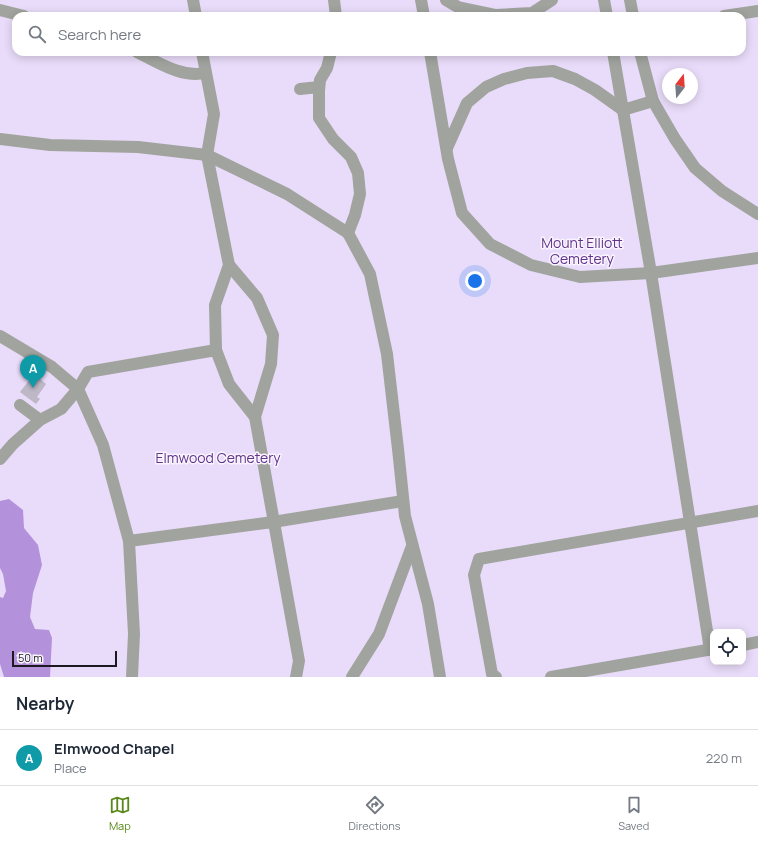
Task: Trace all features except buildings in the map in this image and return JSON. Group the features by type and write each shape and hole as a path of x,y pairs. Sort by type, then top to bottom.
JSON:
{"lane":[{"path":"194,0 196,12"},
{"path":"334,0 336,12"},
{"path":"421,0 423,12"},
{"path":"446,0 458,7 482,12"},
{"path":"534,12 552,0"},
{"path":"604,0 606,12"},
{"path":"630,0 632,12"},
{"path":"0,10 12,13"},
{"path":"746,13 758,11"},
{"path":"145,56 174,70 195,75 205,73"},
{"path":"203,56 214,114 207,155 229,266 257,298 273,335 271,364 255,417 299,661 296,677"},
{"path":"330,56 327,68 320,80 319,118 333,139 351,157 358,173 360,194 355,215 348,233"},
{"path":"431,56 447,148 462,213 490,244 531,265 580,277 651,273 758,258"},
{"path":"614,56 651,273 710,644"},
{"path":"641,56 653,101 674,139 695,168 722,191 758,214"},
{"path":"447,148 467,103 486,87 504,79 527,73 553,71 575,79 595,90 623,110"},
{"path":"300,89 319,87"},
{"path":"623,110 653,101"},
{"path":"0,140 50,145 138,147 207,155 287,194 348,233 370,274 387,354 405,516 428,604 440,677"},
{"path":"229,266 215,305 216,350 230,384 255,417"},
{"path":"0,336 52,367 78,389 103,445 129,541 134,634 132,677"},
{"path":"0,459 13,444 40,420 61,409 78,389 88,372 216,350"},
{"path":"20,405 40,420"},
{"path":"129,541 273,522 403,501"},
{"path":"496,677 492,674 474,575 480,559 758,511"},
{"path":"352,677 379,634 412,546"},
{"path":"746,644 758,642"},
{"path":"551,677 710,650"}],"green space":[{"path":"0,0 758,0 758,677 0,677"}],"shaded area":[{"path":"9,499 23,510 24,528 38,545 42,565 33,593 30,617 35,629 49,630 52,638 50,677 4,677 0,664 0,597 3,598 6,591 3,574 0,568 0,501"}],"place":[{"name":"Elmwood Chapel","path":"33,388"}],"park label":[{"name":"Mount Elliott Cemetery","path":"582,252"},
{"name":"Elmwood Cemetery","path":"218,458"}]}
